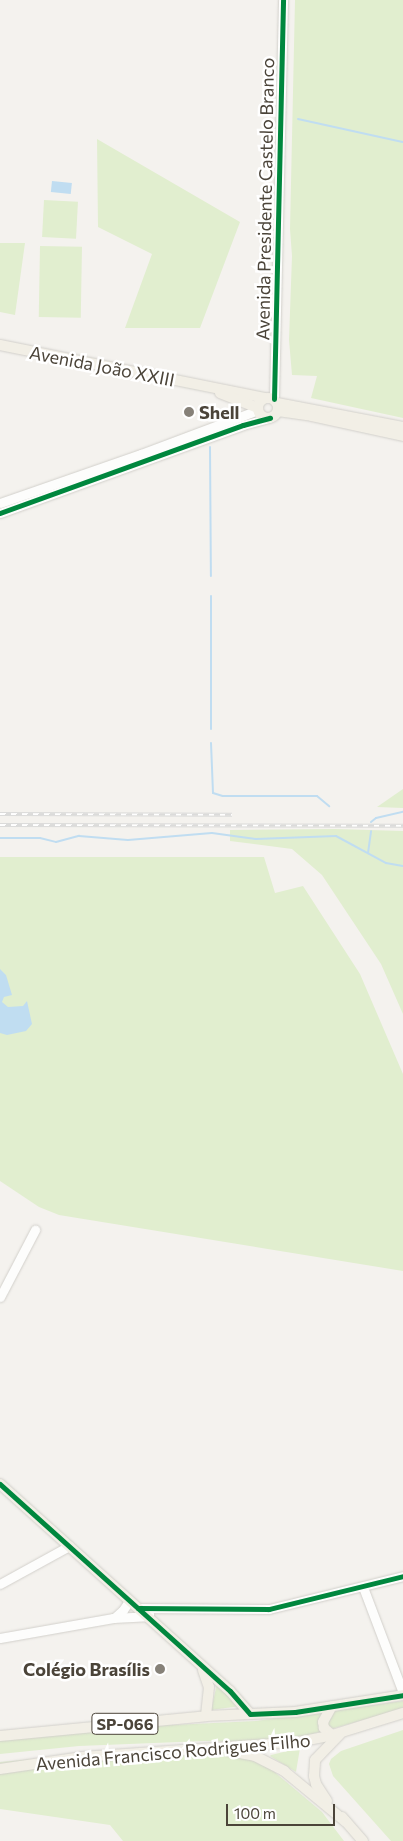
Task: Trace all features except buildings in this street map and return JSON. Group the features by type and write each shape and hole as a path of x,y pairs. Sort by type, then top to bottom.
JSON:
{"main road":[{"name":"Avenida João XXIII","path":"0,345 203,386 312,416 403,436"},
{"name":"Avenida João XXIII","path":"203,386 258,409 262,416 273,406"},
{"path":"258,409 261,400 273,406"},
{"name":"Avenida João XXIII","path":"273,406 403,427"},
{"path":"0,1484 230,1691 250,1714"},
{"path":"199,1663 209,1687 206,1716"},
{"name":"Avenida Francisco Rodrigues Filho","path":"0,1736 206,1716 295,1712 403,1694"},
{"path":"332,1706 323,1722 324,1728 337,1734"},
{"name":"Avenida Francisco Rodrigues Filho","path":"0,1769 82,1757 298,1742 337,1734 403,1713"},
{"name":"SP-066","path":"337,1734 315,1760 314,1776 322,1795 363,1841"},
{"name":"SP-066","path":"218,1749 256,1756 270,1763 294,1778 346,1822"}],"street":[{"name":"Avenida Presidente Castelo Branco","path":"273,406 283,0"},
{"path":"0,513 243,426 273,406"},
{"path":"0,503 141,454 258,409"},
{"path":"0,1297 35,1230"},
{"path":"0,1584 69,1546"},
{"path":"138,1608 269,1609 403,1576"},
{"path":"363,1587 403,1694"},
{"path":"113,1618 123,1610 129,1601"},
{"path":"0,1638 113,1618 147,1616 157,1607"}],"green space":[{"path":"295,0 403,0 403,418 311,398 317,376 292,375 289,340 292,256 290,229"},
{"path":"97,139 240,222 200,328 125,328 152,254 98,227"},
{"path":"44,200 78,202 76,239 42,237"},
{"path":"0,243 25,243 15,315 0,312"},
{"path":"40,246 82,247 81,318 39,317"},
{"path":"403,789 403,808 377,807"},
{"path":"335,829 403,831 403,1014 381,964 322,875 292,849 230,841 230,830"},
{"path":"0,857 264,857 275,893 303,886 360,974 403,1074 403,1271 59,1215 39,1207 0,1181"},
{"path":"217,1684 241,1706 211,1710"},
{"path":"403,1701 403,1709 302,1737 259,1742 204,1741 79,1746 0,1754 0,1740 129,1727 256,1721"},
{"path":"403,1730 403,1841 391,1841 333,1776 329,1764 331,1759 341,1751"},
{"path":"300,1748 296,1772 270,1756 271,1755"},
{"path":"220,1752 251,1760 271,1769 322,1812 344,1841 123,1841 110,1825 0,1809 0,1762 45,1758"}],"water":[{"path":"52,181 72,183 71,194 51,192"},
{"path":"0,969 6,975 12,995 4,997 2,1002 8,1007 23,1006 27,1001 32,1024 26,1031 7,1035 0,1033"}],"waterway":[{"path":"298,119 403,142"},
{"path":"210,447 211,576"},
{"path":"211,596 211,729"},
{"path":"211,743 213,793 223,796 317,796 329,806"},
{"path":"371,822 376,818 403,812"},
{"path":"368,853 371,831"},
{"path":"0,838 40,838 56,842 79,836 128,840 212,833 256,839 336,836 386,863 403,866"}],"railway":[{"path":"0,814 232,815"},
{"path":"0,825 403,826"}],"cycle path":[{"path":"274,399 283,0"},
{"path":"0,513 243,425 270,418"},
{"path":"0,1484 230,1691 250,1714 295,1712 403,1695"},
{"path":"138,1608 269,1609 403,1576"}],"place":[{"name":"Shell","path":"189,412"},
{"name":"Colégio Brasílis","path":"160,1669"}]}
